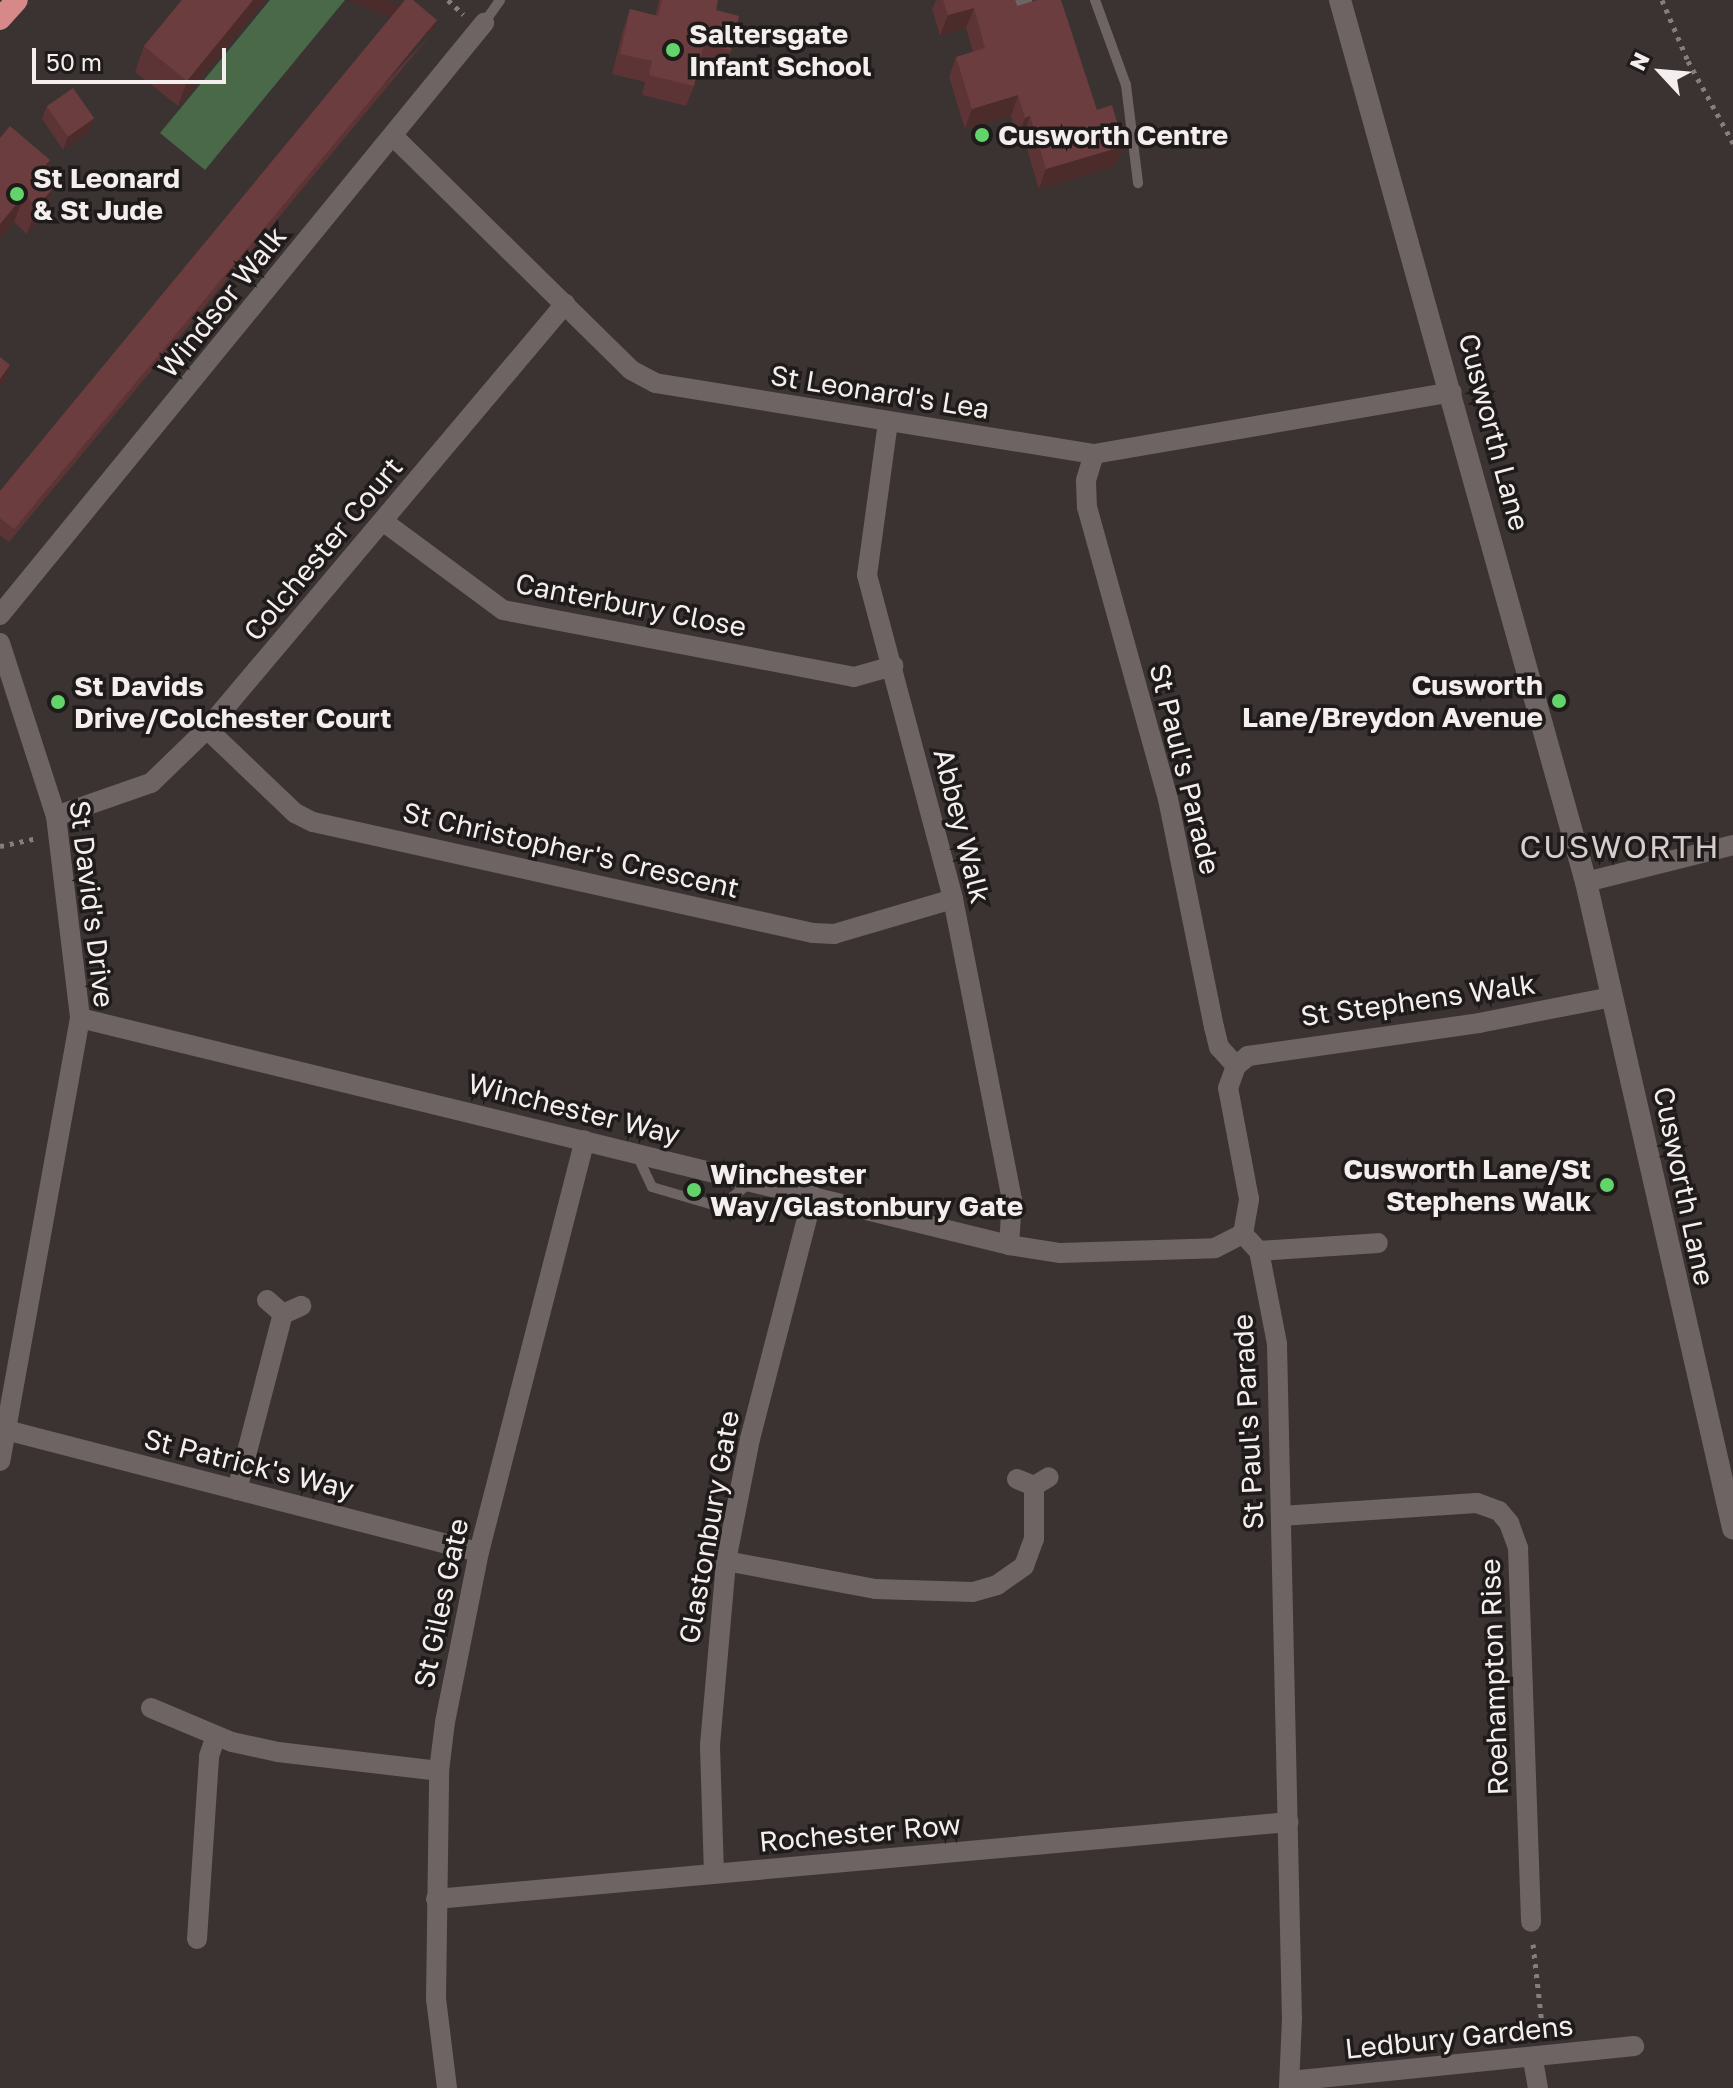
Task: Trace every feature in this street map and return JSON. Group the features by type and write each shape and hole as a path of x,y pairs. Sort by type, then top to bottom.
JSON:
{"highway":[{"path":"0,19 17,0"}],"street":[{"name":"Cusworth Lane","path":"1340,0 1452,392 1586,882 1733,1528"},
{"name":"Windsor Walk","path":"0,615 394,137 484,23"},
{"name":"St Leonard's Lea","path":"394,137 631,370 655,383 1094,454 1452,392"},
{"name":"Colchester Court","path":"57,825 151,783 207,729 565,304"},
{"name":"Abbey Walk","path":"888,422 867,575 953,899 1012,1200 1009,1245"},
{"name":"St Paul's Parade","path":"1094,454 1086,481 1087,507 1168,799 1216,1037 1236,1066"},
{"name":"Canterbury Close","path":"384,522 503,610 854,677 893,666"},
{"name":"St David's Drive","path":"0,643 57,825 80,1018 0,1461"},
{"name":"St Christopher's Crescent","path":"207,729 295,813 313,822 813,933 834,934 953,899"},
{"path":"1586,882 1733,845"},
{"name":"St Stephens Walk","path":"1236,1066 1261,1050 1479,1023 1612,997"},
{"name":"Winchester Way","path":"80,1018 1009,1245 1060,1253 1215,1248 1243,1234"},
{"path":"1236,1066 1228,1088 1249,1199 1243,1234 1259,1251 1378,1243"},
{"name":"St Giles Gate","path":"447,2088 436,1999 439,1771 479,1552 585,1140"},
{"name":"Glastonbury Gate","path":"714,1874 710,1745 726,1561 750,1439 813,1196"},
{"name":"St Paul's Parade","path":"1259,1251 1277,1344 1289,1822 1289,2084"},
{"path":"237,1490 283,1307"},
{"name":"St Patrick's Way","path":"6,1430 479,1552"},
{"path":"726,1561 875,1589 973,1592 997,1585 1024,1566 1034,1539 1033,1481"},
{"name":"Roehampton Rise","path":"1281,1516 1477,1503 1499,1511 1509,1523 1518,1548 1531,1922"},
{"path":"151,1708 216,1736 322,1760 439,1771"},
{"path":"197,1939 209,1756 216,1736"},
{"name":"Rochester Row","path":"436,1899 1289,1822"},
{"name":"Ledbury Gardens","path":"1289,2084 1540,2059 1634,2046"},
{"path":"1538,2088 1540,2059"}],"lane":[{"path":"484,23 500,0"},
{"path":"1015,4 1027,0"},
{"path":"1095,0 1126,85 1138,183"},
{"path":"635,1153 652,1187 720,1207 751,1181"}],"path":[{"path":"1662,0 1688,61 1733,143"},
{"path":"0,846 57,825"},
{"path":"1531,1922 1540,2059"}],"green space":[{"path":"270,0 345,0 205,170 160,133"}],"building":[{"path":"182,0 253,0 187,81 144,46"},
{"path":"405,0 413,0 437,20 14,529 0,518 0,491"},
{"name":"Saltersgate Infant School","path":"662,0 718,0 716,10 739,16 731,51 704,44 694,86 649,75 652,61 620,54 630,9 658,16"},
{"path":"943,0 1015,0 1017,6 1037,0 1061,0 1097,110 1112,105 1124,146 1046,169 1030,116 1025,118 1018,95 972,109 956,57 985,48 974,8 948,15"},
{"path":"73,88 94,118 68,137 47,106"},
{"path":"10,126 50,160 37,175 53,188 37,207 24,195 0,224 0,138"},
{"path":"0,357 10,365 0,379"}],"place":[{"name":"Saltersgate Infant School","path":"673,50"},
{"name":"Cusworth Centre","path":"982,135"},
{"name":"St Leonard & St Jude","path":"17,194"},
{"name":"Cusworth Lane/Breydon Avenue","path":"1559,701"},
{"name":"St Davids Drive/Colchester Court","path":"58,702"},
{"name":"Cusworth Lane/St Stephens Walk","path":"1607,1185"},
{"name":"Winchester Way/Glastonbury Gate","path":"694,1190"}],"district":[{"name":"CUSWORTH","path":"1620,846"}]}
